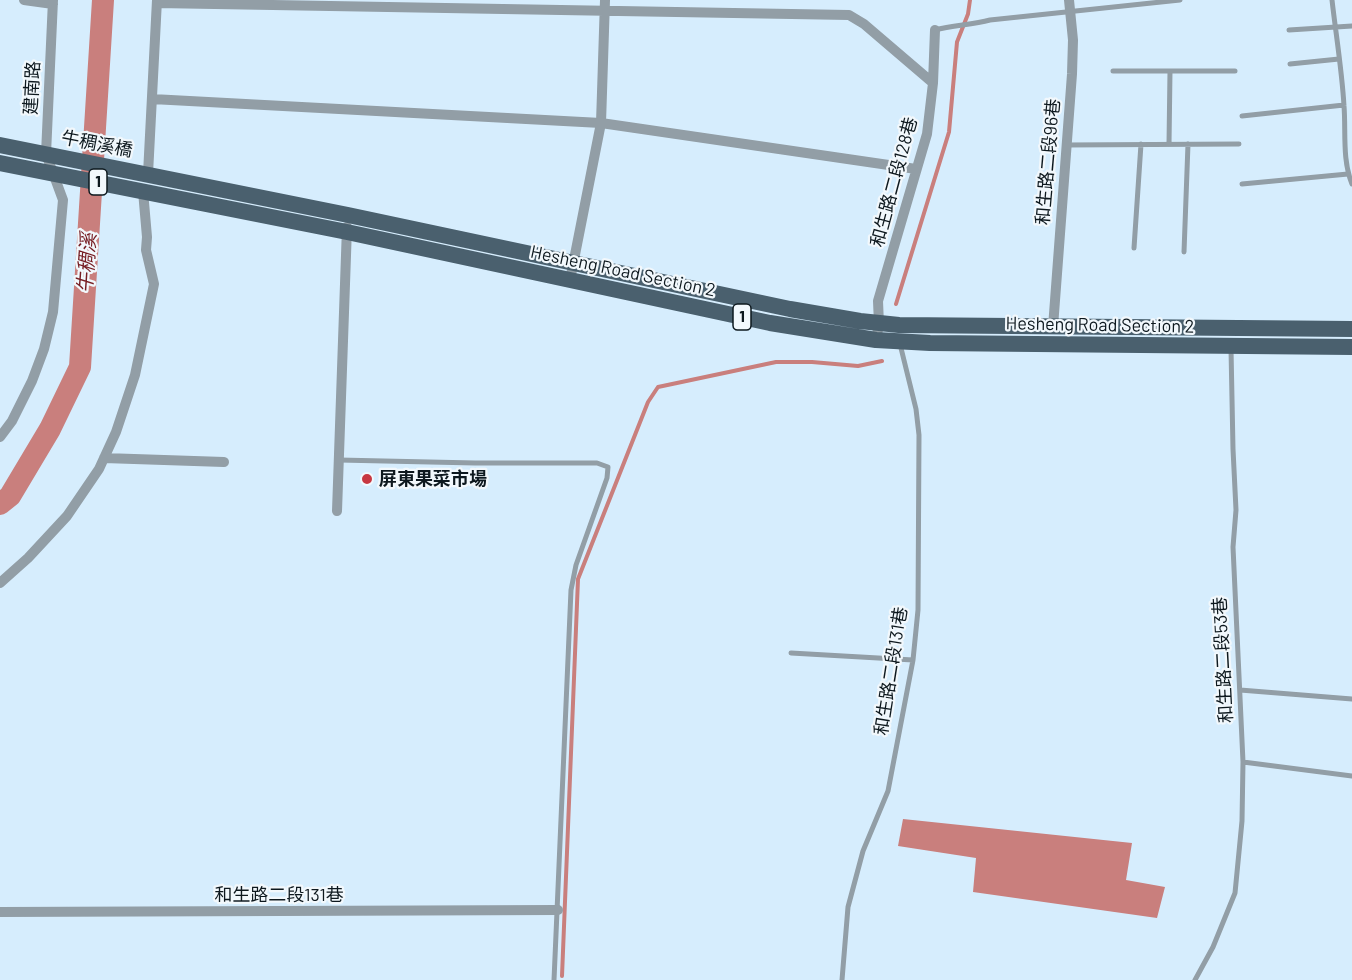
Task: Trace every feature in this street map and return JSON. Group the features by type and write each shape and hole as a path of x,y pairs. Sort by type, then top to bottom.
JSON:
{"main road":[{"path":"0,145 46,154"},
{"name":"牛稠溪橋","path":"46,154 144,173"},
{"name":"1","path":"0,163 52,173"},
{"name":"牛稠溪橋","path":"52,173 143,192"},
{"name":"Hesheng Road Section 2","path":"144,173 348,215 770,323 878,332 1231,347 1352,347"},
{"name":"Hesheng Road Section 2","path":"143,192 347,232 571,271"},
{"name":"Hesheng Road Section 2","path":"899,333 1053,327 1352,329"}],"street":[{"path":"24,0 53,2"},
{"name":"和生路二段96巷","path":"1053,327 1073,40 1070,0"},
{"path":"144,173 152,99 157,1 605,6 849,15 864,24 933,83"},
{"name":"建南路","path":"0,437 12,421 27,391 44,349 53,312 63,200 46,154 53,2"},
{"path":"571,271 600,123 605,6"},
{"name":"和生路二段128巷","path":"878,332 878,301 927,134 933,83 935,30"},
{"path":"152,99 600,123 916,169"},
{"path":"0,583 28,558 67,516 99,469 116,432 135,375 154,284 146,250 143,192"},
{"path":"337,511 348,215"},
{"path":"104,458 224,462"},
{"name":"和生路二段131巷","path":"0,912 558,910"}],"lane":[{"path":"935,30 990,21 1180,0"},
{"path":"1332,0 1344,105 1348,174 1352,184"},
{"path":"1289,30 1352,26"},
{"path":"1290,64 1339,60"},
{"path":"1113,71 1236,71"},
{"path":"1169,144 1170,71"},
{"path":"1242,116 1344,105"},
{"path":"1134,248 1141,144"},
{"path":"1184,252 1188,144"},
{"path":"1066,145 1239,144"},
{"path":"1242,184 1348,174"},
{"name":"和生路二段53巷","path":"1195,980 1213,947 1235,893 1242,820 1243,762 1233,547 1236,510 1232,329"},
{"name":"和生路二段131巷","path":"842,980 848,907 863,851 888,790 913,660 918,610 919,435 916,409 899,333"},
{"path":"339,460 597,463 608,467 607,478 576,565 572,590 554,980"},
{"path":"791,653 913,660"},
{"path":"1240,690 1352,699"},
{"path":"1243,762 1352,776"}],"shaded area":[{"path":"903,819 1132,843 1126,880 1165,887 1157,918 973,892 976,858 898,846"}],"waterway":[{"name":"牛稠溪","path":"0,504 10,496 50,429 80,367 103,0"},
{"path":"896,304 949,132 957,42 968,14 970,0"},
{"path":"562,976 578,579 648,402 658,387 776,362 858,366 882,361"}],"place":[{"name":"屏東果菜市場","path":"367,479"}]}
